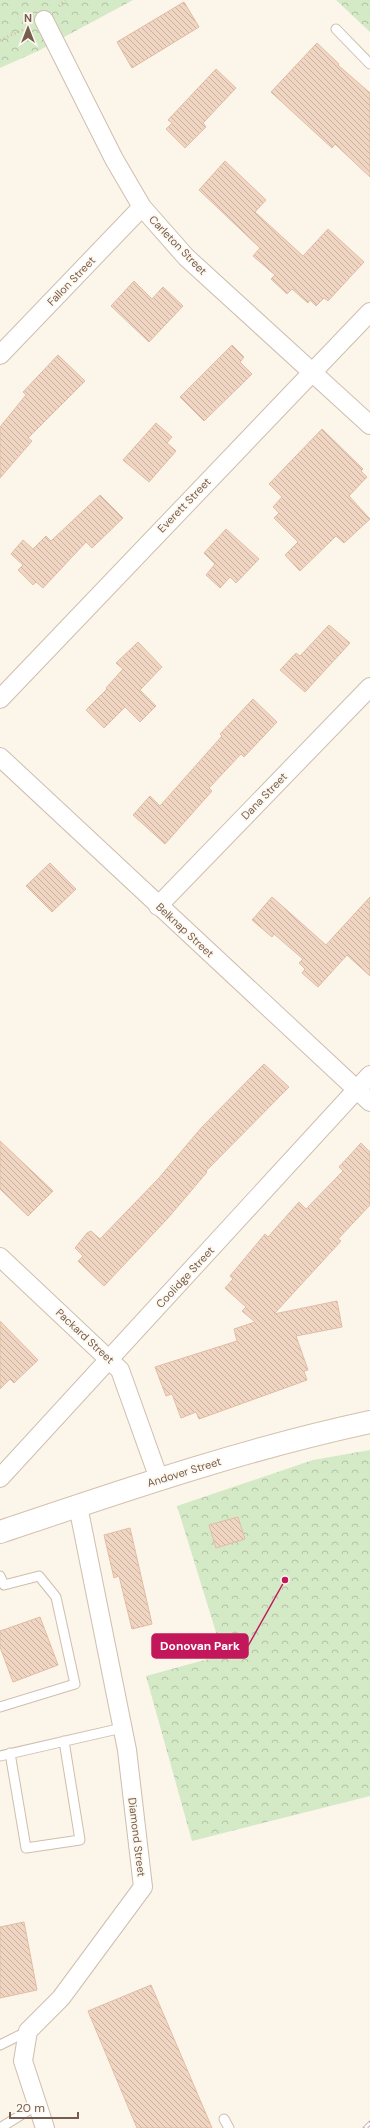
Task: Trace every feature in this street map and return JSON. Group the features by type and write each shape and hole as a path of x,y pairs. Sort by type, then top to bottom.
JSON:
{"main road":[{"name":"Andover Street","path":"0,1532 160,1479 303,1436 370,1422"}],"street":[{"name":"Carleton Street","path":"44,20 114,159 142,207 186,257 370,425"},
{"name":"Fallon Street","path":"0,355 142,207"},
{"name":"Everett Street","path":"0,699 370,312"},
{"name":"Dana Street","path":"158,906 370,687"},
{"name":"Belknap Street","path":"0,758 370,1102"},
{"name":"Coolidge Street","path":"0,1478 370,1075"},
{"name":"Packard Street","path":"0,1257 120,1370 160,1479"},
{"name":"Diamond Street","path":"28,2031 61,1998 143,1887 122,1728 78,1506"},
{"path":"28,2031 23,2061 45,2128"}],"lane":[{"path":"336,29 370,64"},
{"path":"0,1707 75,1684 56,1597 39,1576 1,1582"},
{"path":"0,1756 122,1728"},
{"path":"10,1753 26,1848 80,1840 64,1741"},
{"path":"0,2045 28,2031"},
{"path":"0,2128 37,2105"},
{"path":"224,2119 229,2128"}],"green space":[{"path":"0,0 133,0 38,51 0,68"},
{"path":"336,0 370,0 370,32"},
{"path":"370,1450 370,1796 192,1841 146,1676 223,1655 177,1506 313,1460"}],"building":[{"path":"184,2 199,27 132,68 117,42"},
{"path":"317,43 339,64 338,65 370,93 370,177 335,144 332,148 271,92"},
{"path":"216,69 236,88 203,123 206,127 185,148 166,129 172,123 168,120"},
{"path":"225,161 266,200 255,212 303,256 328,229 364,262 328,301 324,298 316,306 310,300 308,303 292,289 287,294 271,279 275,275 253,256 260,248 199,190"},
{"path":"134,281 152,299 163,287 183,306 149,342 111,306"},
{"path":"232,345 244,357 240,362 252,374 204,421 180,397"},
{"path":"58,355 85,381 28,438 32,441 0,478 0,427 26,395 23,392"},
{"path":"156,423 172,437 167,443 176,451 149,482 123,460"},
{"path":"322,429 363,469 361,471 367,477 349,496 370,519 344,543 336,536 300,571 285,555 298,542 274,518 279,513 273,507 282,497 269,484"},
{"path":"100,495 123,518 92,548 86,542 43,588 36,582 33,585 18,570 23,565 11,554 23,540 33,549 46,536 51,541"},
{"path":"226,529 259,559 236,583 230,577 220,588 206,575 215,564 204,553"},
{"path":"329,625 350,643 305,692 280,670 296,653 300,656"},
{"path":"138,642 162,667 140,690 156,706 140,722 125,707 104,728 86,710 107,689 106,688 123,669 116,663"},
{"path":"253,699 277,722 244,757 241,754 209,788 212,791 165,844 133,815 150,796 160,806 222,736 220,734"},
{"path":"50,863 76,889 52,912 26,886"},
{"path":"272,897 326,945 370,897 370,976 347,955 318,987 302,973 305,969 299,963 303,959 274,934 272,937 252,920"},
{"path":"264,1064 289,1087 206,1171 207,1172 168,1218 104,1286 78,1261 83,1256 75,1248 87,1233 91,1231 100,1239 159,1178 202,1127"},
{"path":"0,1141 53,1191 28,1216 0,1189"},
{"path":"361,1143 370,1152 370,1205 338,1239 341,1241 274,1314 337,1301 342,1327 296,1336 308,1370 304,1371 307,1380 199,1419 196,1412 181,1418 172,1394 166,1396 155,1367 237,1341 234,1329 255,1322 242,1311 246,1307 225,1288 233,1279 230,1276 265,1234 268,1237 299,1202 306,1209 343,1171 339,1167"},
{"path":"0,1321 38,1360 14,1383 10,1379 0,1389"},
{"path":"238,1517 245,1539 216,1548 209,1525"},
{"path":"130,1528 152,1624 132,1629 119,1576 114,1578 104,1535"},
{"path":"40,1617 58,1665 13,1682 0,1647 0,1631"},
{"path":"24,1922 37,1990 0,1998 0,1927"},
{"path":"151,1985 212,2128 137,2128 88,2011"}],"railway":[{"path":"365,2128 370,2123"}],"place":[{"name":"Donovan Park","path":"285,1580"}]}
